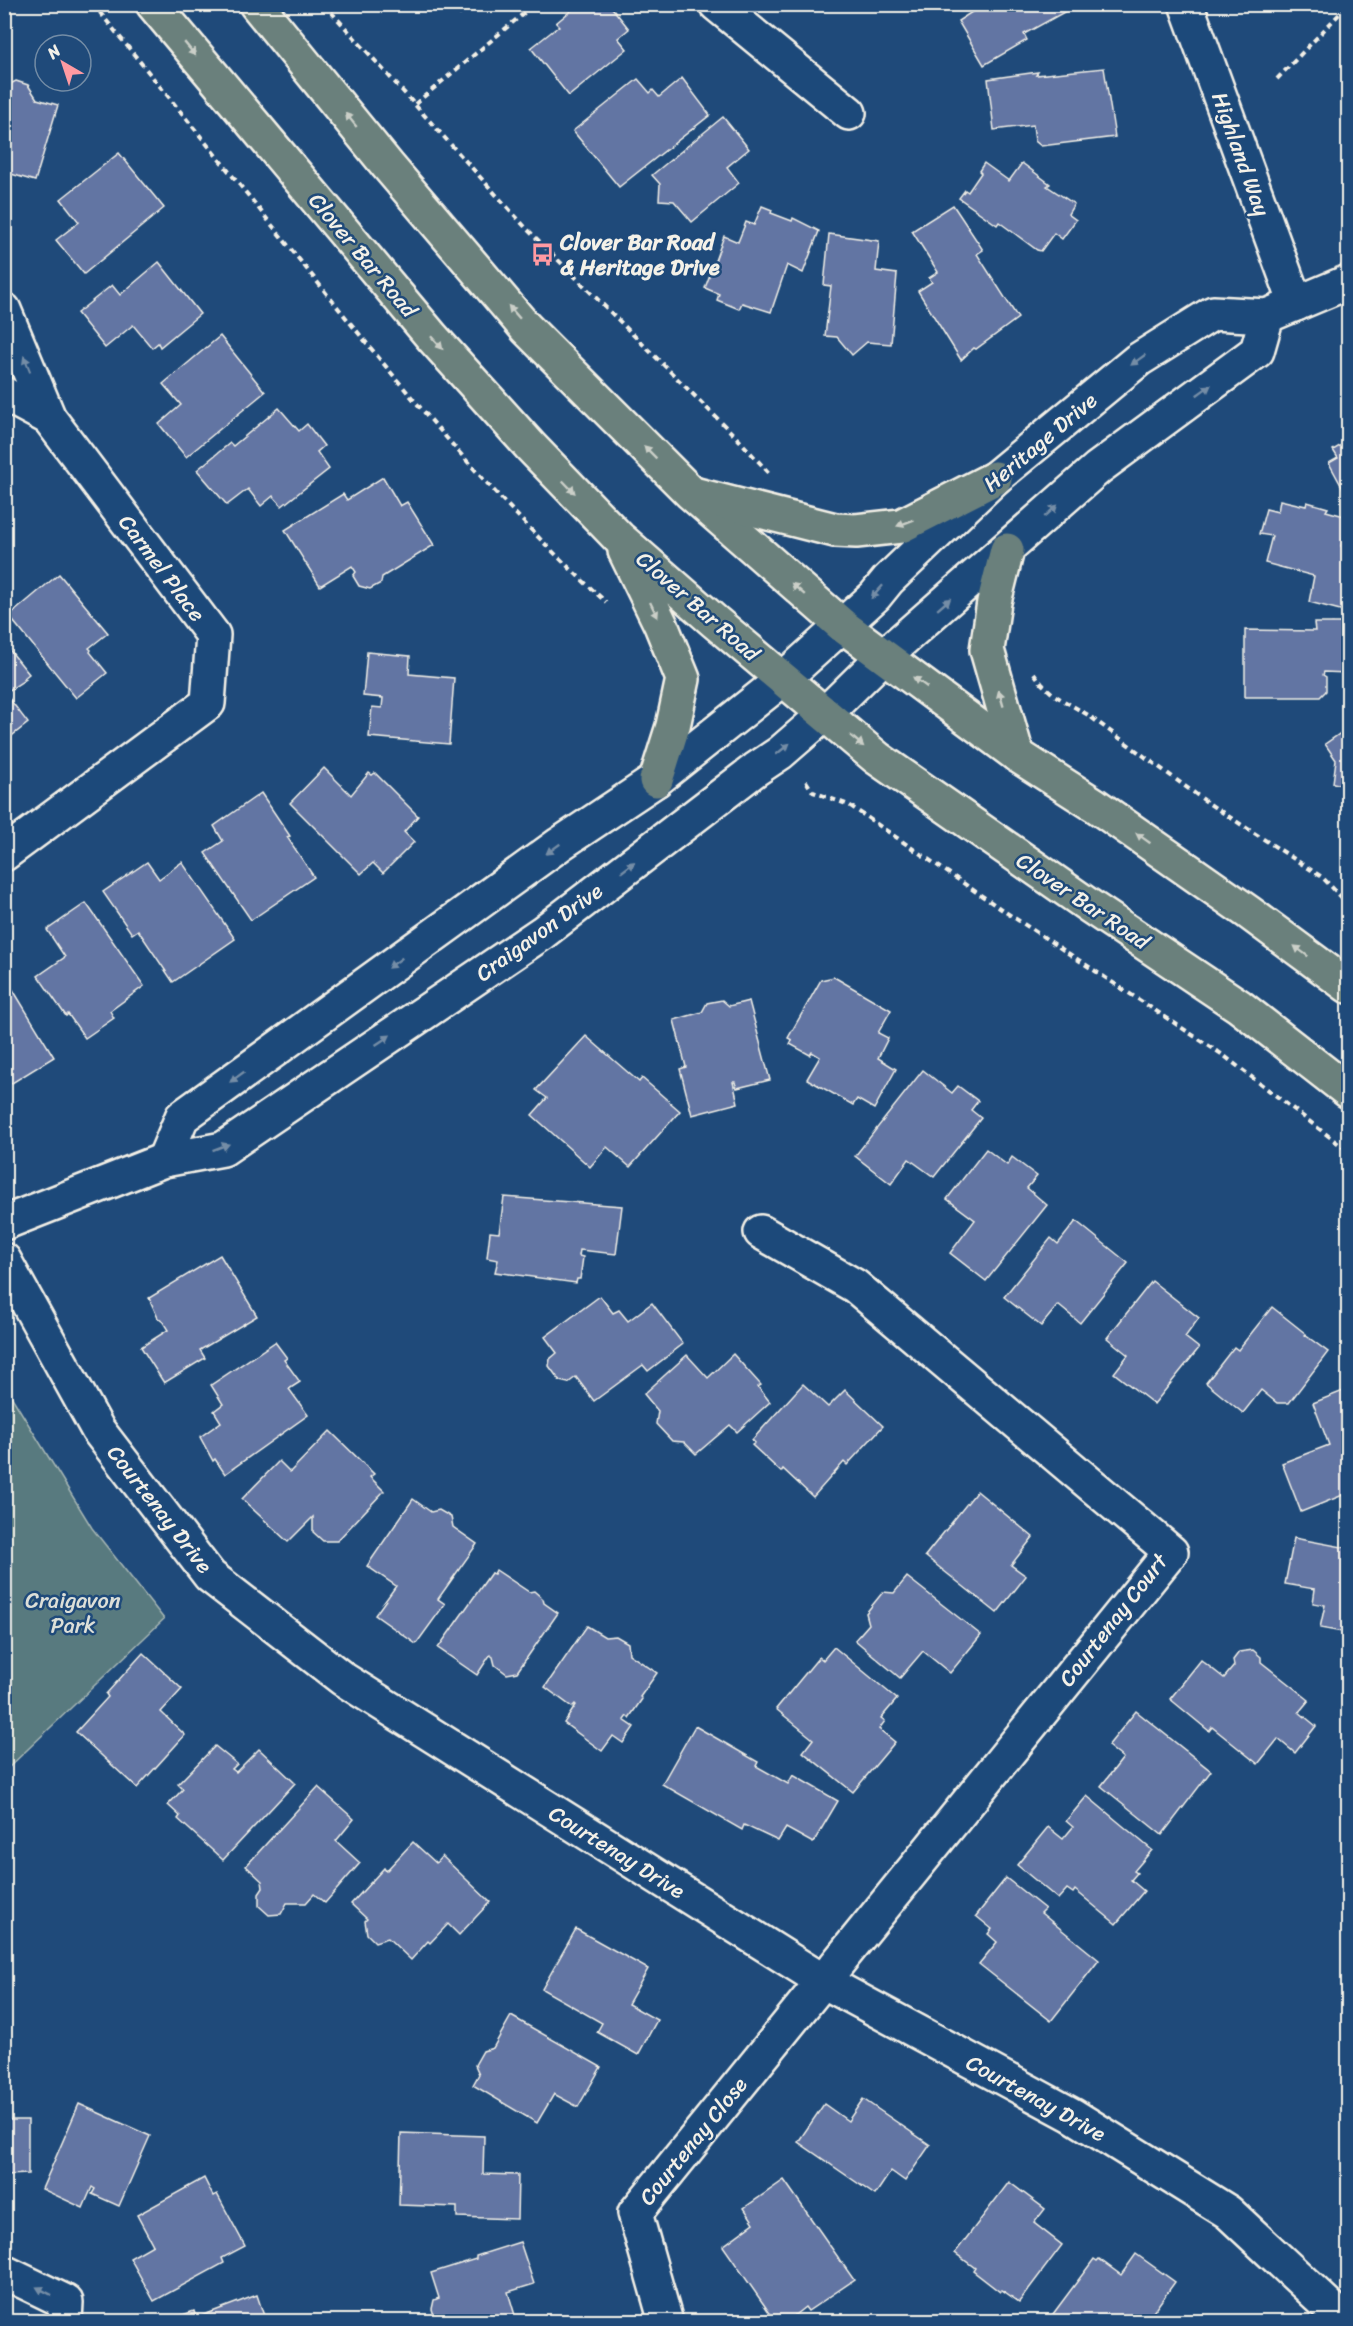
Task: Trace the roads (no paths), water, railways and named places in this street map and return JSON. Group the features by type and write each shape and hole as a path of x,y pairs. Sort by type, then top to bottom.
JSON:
{"main road":[{"name":"Clover Bar Road","path":"153,4 432,338 531,447 620,538 877,758 1091,907 1239,1006 1348,1091"},
{"path":"256,4 388,166 526,327 691,493 843,626 1017,754 1220,892 1348,986"},
{"path":"691,493 835,530 856,531 901,526 994,478"},
{"path":"620,538 661,625 683,679 673,726 656,780"},
{"path":"1007,549 994,602 987,650 1017,754"}],"street":[{"path":"716,4 849,113"},
{"name":"Highland Way","path":"1186,4 1281,310"},
{"name":"Heritage Drive","path":"843,626 994,478 1138,360 1214,313 1281,310 1348,282"},
{"name":"Carmel Place","path":"4,310 49,418 213,635 208,703 4,854"},
{"path":"885,656 1098,468 1257,351 1281,310"},
{"name":"Carmel Place","path":"4,394 49,418"},
{"path":"164,1160 182,1117 560,844 656,780 783,679 843,626"},
{"name":"Craigavon Drive","path":"4,1223 164,1160 223,1149 542,933 746,776 780,753 825,714 885,656"},
{"name":"Courtenay Court","path":"761,1232 855,1286 1172,1552 823,1982"},
{"name":"Courtenay Drive","path":"4,1260 98,1430 210,1576 343,1679 823,1982 1071,2115 1228,2212 1346,2322"},
{"name":"Courtenay Close","path":"666,2322 635,2212 823,1982"},
{"path":"4,2272 66,2302 66,2322"}],"place":[{"name":"Clover Bar Road & Heritage Drive","path":"542,255"}],"park label":[{"name":"Craigavon Park","path":"73,1613"}]}
